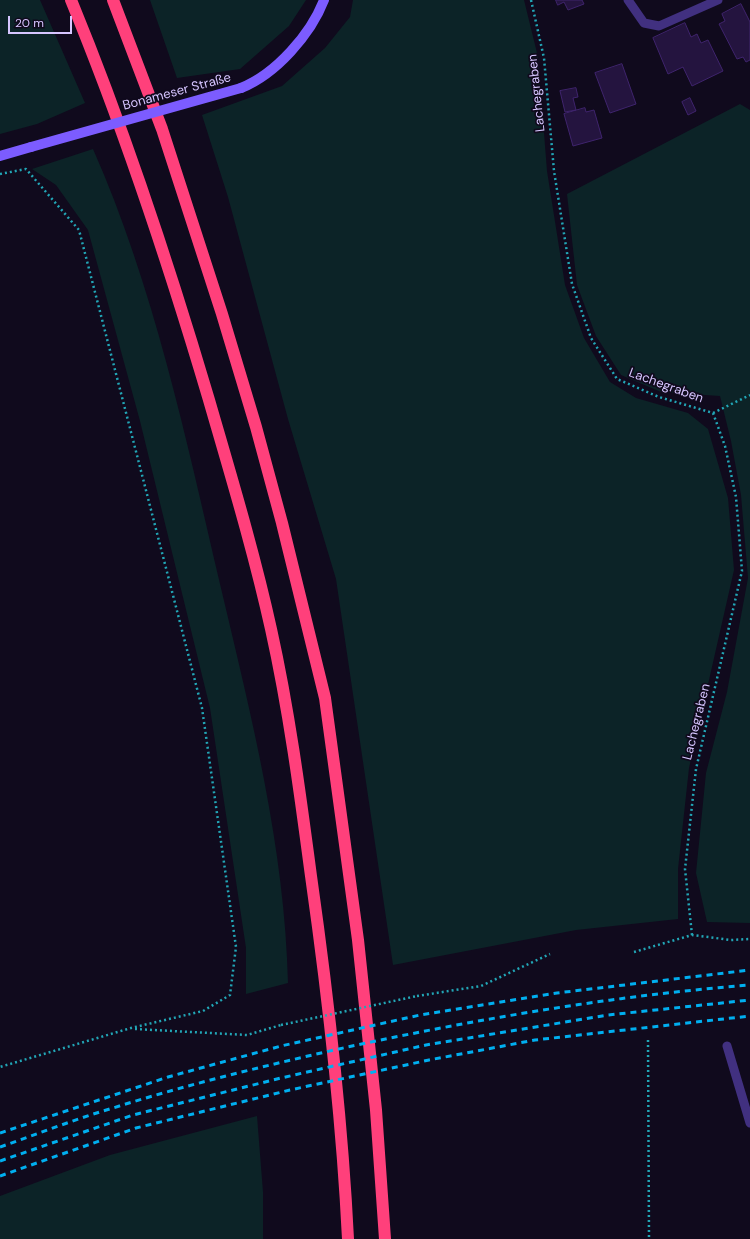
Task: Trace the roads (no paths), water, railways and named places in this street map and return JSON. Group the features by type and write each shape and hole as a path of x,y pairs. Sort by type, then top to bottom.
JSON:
{"highway":[{"path":"71,0 125,139 187,325 223,448 271,627 287,707 322,952 344,1155 348,1239"},
{"path":"113,0 162,129 222,314 256,427 306,616 324,698 341,812 376,1110 385,1239"}],"street":[{"name":"Bonameser Straße","path":"0,156 241,88 254,83 278,64 306,33 321,9 324,0"}],"lane":[{"path":"628,0 638,17 644,23 659,26 718,0"},
{"path":"727,1046 750,1123"}],"railway":[{"path":"0,1133 168,1077 281,1046 420,1015 557,993 750,970"},
{"path":"0,1147 85,1117 140,1100 223,1077 334,1050 541,1010 593,1002 750,985"},
{"path":"0,1161 133,1115 281,1078 426,1045 608,1015 750,1000"},
{"path":"0,1176 136,1128 290,1090 429,1060 535,1040 750,1016"}]}
